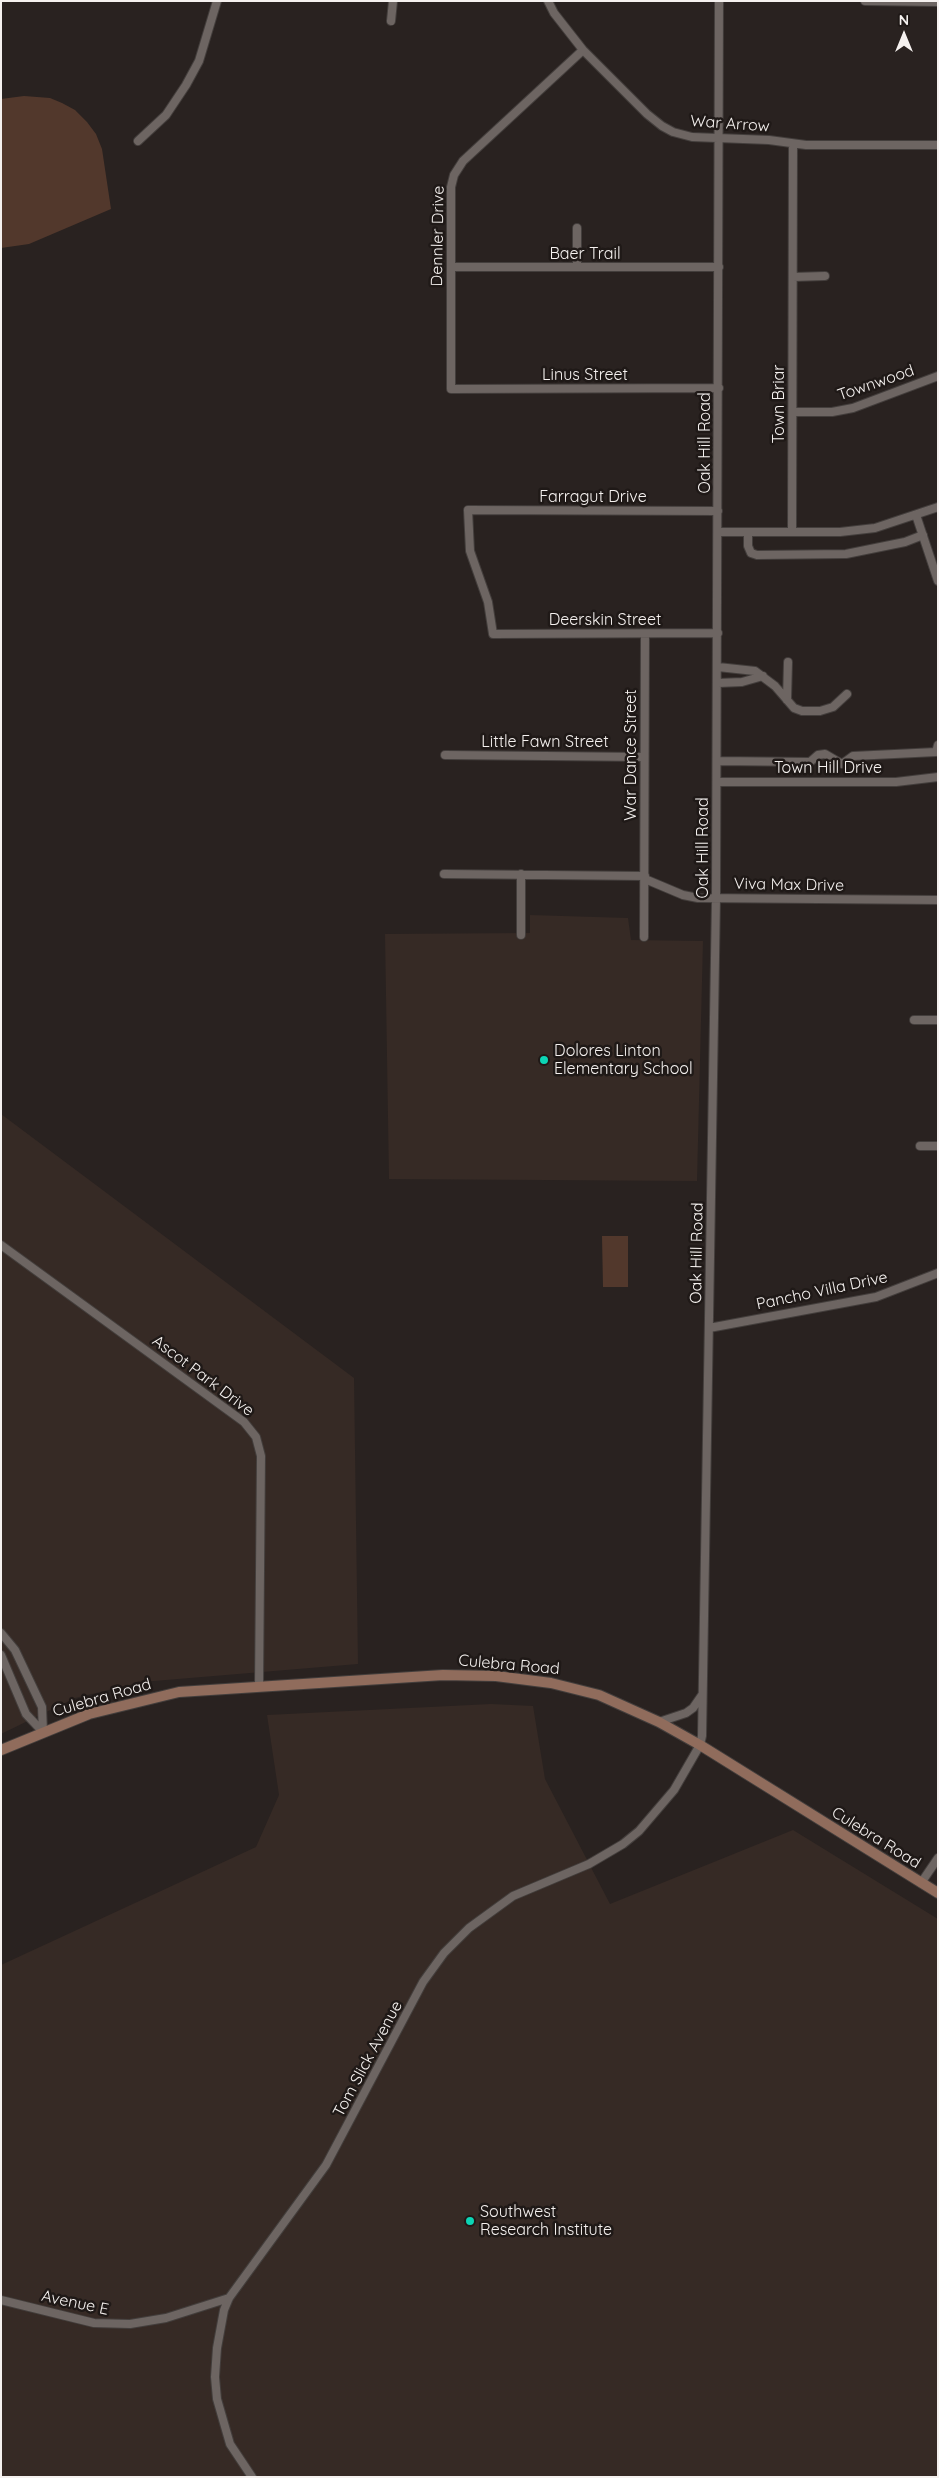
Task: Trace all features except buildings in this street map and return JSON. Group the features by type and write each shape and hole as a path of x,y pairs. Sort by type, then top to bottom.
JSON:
{"main road":[{"name":"Culebra Road","path":"1,1750 98,1712 179,1692 443,1675 496,1676 581,1689 626,1706 659,1722 700,1745 938,1893"}],"street":[{"path":"138,141 166,115 186,85 199,61 217,1"},
{"path":"391,21 393,1"},
{"name":"War Arrow","path":"548,1 554,13 583,50 662,126 687,136 719,140 769,140 793,144 938,145"},
{"name":"Oak Hill Road","path":"700,1745 716,898 719,1"},
{"path":"865,1 938,2"},
{"name":"Dennler Drive","path":"451,389 451,187 454,175 463,161 583,50"},
{"name":"Town Briar","path":"792,532 793,144"},
{"path":"577,228 577,267"},
{"name":"Baer Trail","path":"451,268 719,267"},
{"path":"793,277 825,276"},
{"name":"Townwood","path":"793,412 832,412 853,408 938,376"},
{"name":"Linus Street","path":"451,389 719,388"},
{"path":"718,532 840,532 875,528 938,507"},
{"name":"Farragut Drive","path":"493,634 488,602 470,551 468,510 718,511"},
{"path":"916,515 938,581"},
{"path":"748,532 748,546 752,553 757,555 846,554 905,542 923,535"},
{"name":"Deerskin Street","path":"493,634 718,633"},
{"name":"War Dance Street","path":"644,937 645,634"},
{"path":"787,700 788,662"},
{"path":"718,667 746,669 763,676 776,686 794,708 802,711 820,711 833,707 847,694"},
{"path":"718,683 742,682 763,676"},
{"path":"717,761 810,762 818,755 825,754 842,764 853,756 936,752 938,745"},
{"name":"Little Fawn Street","path":"445,755 644,757"},
{"name":"Town Hill Drive","path":"717,782 896,782 938,778"},
{"name":"Viva Max Drive","path":"444,874 644,877 683,895 716,898 938,900"},
{"path":"521,874 521,935"},
{"path":"914,1020 938,1020"},
{"path":"920,1146 938,1146"},
{"name":"Ascot Park Drive","path":"1,1245 244,1422 256,1437 261,1456 259,1687"},
{"path":"936,1273 938,1283"},
{"name":"Pancho Villa Drive","path":"709,1328 876,1297 936,1273"},
{"path":"1,1633 14,1650 42,1708 43,1732"},
{"path":"1,1655 26,1714 43,1732"},
{"path":"659,1722 686,1713 693,1708 702,1695"},
{"name":"Tom Slick Avenue","path":"252,2477 230,2444 217,2399 215,2377 217,2348 224,2310 230,2298 326,2165 354,2117 424,1982 444,1953 469,1928 513,1896 589,1864 639,1832 674,1790 700,1745"},
{"path":"921,1883 938,1858"},
{"name":"Avenue E","path":"1,2300 94,2323 112,2325 157,2320 230,2298"}],"shaded area":[{"path":"24,96 50,98 75,110 87,122 96,134 102,149 111,209 29,244 1,248 1,99"},
{"name":"Dolores Linton Elementary School","path":"530,915 628,918 631,940 703,941 697,1181 389,1179 385,934 530,933"},
{"path":"1,1114 354,1378 358,1664 142,1682 75,1698 1,1734"},
{"path":"602,1236 628,1236 628,1287 603,1287"},
{"name":"Southwest Research Institute","path":"491,1704 533,1706 545,1779 610,1904 793,1830 938,1919 938,2477 1,2477 1,1965 256,1847 279,1795 267,1715"}],"place":[{"name":"Dolores Linton Elementary School","path":"544,1060"},
{"name":"Southwest Research Institute","path":"470,2221"}]}
